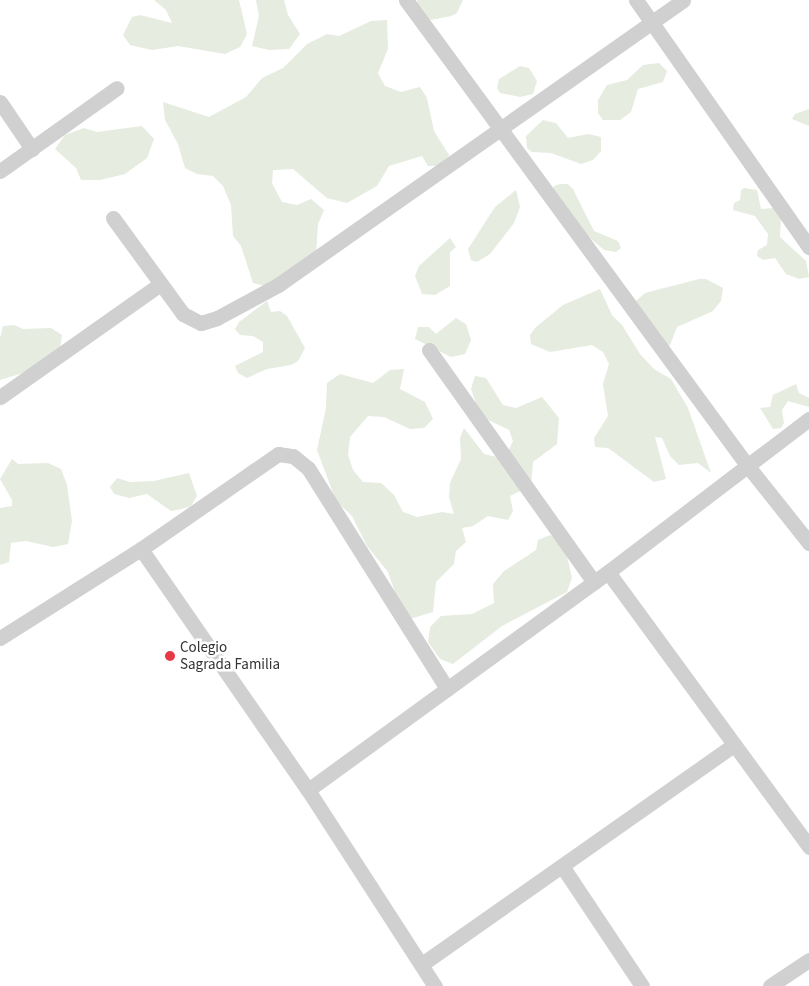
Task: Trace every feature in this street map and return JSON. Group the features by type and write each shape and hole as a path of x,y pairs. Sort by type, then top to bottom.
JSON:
{"street":[{"path":"406,0 498,128 747,465 809,543"},
{"path":"636,0 809,247"},
{"path":"113,218 183,314 200,323 216,318 278,285 498,128 683,0"},
{"path":"0,171 117,88"},
{"path":"0,102 32,149"},
{"path":"0,397 160,284"},
{"path":"429,350 594,582"},
{"path":"308,790 608,572 809,419"},
{"path":"0,638 141,549 278,454 293,456 308,468 447,689"},
{"path":"141,549 308,790 435,986"},
{"path":"608,572 809,847"},
{"path":"422,964 734,745"},
{"path":"562,866 642,986"},
{"path":"770,986 809,960"}],"shaded area":[{"path":"154,0 239,0 247,34 240,47 225,54 178,46 152,50 130,45 123,35 132,17 140,15 172,23 166,10"},
{"path":"256,0 284,0 288,15 300,34 289,49 269,50 252,46 259,16"},
{"path":"417,0 463,0 457,13 451,16 431,20 418,17"},
{"path":"387,20 388,49 378,73 385,86 401,92 420,87 427,98 434,131 449,155 444,166 428,166 422,156 389,166 377,186 347,203 327,198 293,169 273,170 272,183 282,202 297,205 311,199 324,210 318,224 316,254 265,286 253,283 241,246 233,236 231,205 223,186 213,176 197,174 185,168 178,144 165,120 163,102 209,117 246,97 262,78 283,68 307,44 327,34 339,36 371,21"},
{"path":"659,63 667,71 663,82 638,89 631,112 620,120 603,120 598,113 598,100 607,85 627,80 643,65"},
{"path":"520,66 529,68 537,81 533,94 520,97 500,93 497,88 499,79"},
{"path":"809,109 809,126 792,119 795,114"},
{"path":"543,120 556,123 568,138 588,134 601,137 601,151 593,160 581,164 551,153 532,152 527,148 526,136"},
{"path":"142,126 154,139 147,158 125,174 100,180 81,180 76,168 55,149 65,135 84,128 97,132"},
{"path":"568,184 573,189 594,231 618,241 621,248 616,252 604,250 584,233 553,193 554,186"},
{"path":"744,188 757,190 761,209 774,208 781,215 780,237 806,261 809,277 799,279 786,274 775,258 763,260 757,256 758,250 767,245 768,234 755,216 733,210 734,203 740,200 741,190"},
{"path":"516,190 520,207 514,223 490,254 477,262 471,260 468,249 495,207"},
{"path":"450,238 456,247 450,252 450,286 435,295 422,294 415,276 419,266"},
{"path":"699,279 706,279 723,288 721,301 713,311 677,327 670,345 664,348 635,302 645,293"},
{"path":"600,289 612,315 622,325 640,354 654,369 671,379 688,408 711,473 698,463 679,465 670,456 662,438 655,437 666,479 654,482 608,448 595,447 594,438 608,416 603,384 609,364 603,352 592,345 550,352 531,344 530,335 536,327 563,305"},
{"path":"267,301 271,312 280,311 287,316 305,348 298,361 291,365 267,369 247,378 238,373 235,366 263,352 263,342 253,336 240,335 235,329 239,322"},
{"path":"456,318 466,324 471,340 465,354 451,357 415,339 418,327 429,327 436,334"},
{"path":"14,325 23,329 51,328 62,335 58,362 0,380 0,338 3,326"},
{"path":"404,369 400,389 425,402 433,419 424,428 410,429 384,417 368,416 350,437 348,455 353,470 363,482 381,483 394,495 403,512 417,517 442,512 454,514 449,497 450,483 461,459 460,438 464,428 484,454 501,458 507,454 513,441 509,430 486,419 477,406 471,389 475,376 486,378 503,405 516,408 542,397 559,418 557,444 533,462 531,486 510,496 513,511 508,520 488,516 473,526 462,528 466,542 456,551 454,564 436,582 433,612 410,619 398,601 388,572 367,546 352,516 336,501 317,450 326,408 327,383 340,374 373,383 390,370"},
{"path":"796,384 799,393 809,398 809,407 788,401 782,410 784,423 781,428 773,429 760,408 770,407 773,395"},
{"path":"12,459 18,464 48,463 61,469 67,485 72,521 68,544 53,547 26,541 11,543 9,562 0,565 0,508 12,506 12,500 0,479"},
{"path":"189,473 197,496 191,506 171,511 147,494 129,498 114,494 110,487 117,478 130,482 154,481"},
{"path":"550,535 560,541 567,556 572,578 567,592 502,626 453,664 440,659 428,642 430,627 441,616 472,614 494,603 493,584 504,571 536,550 538,540"}],"place":[{"name":"Colegio Sagrada Familia","path":"170,656"}]}
